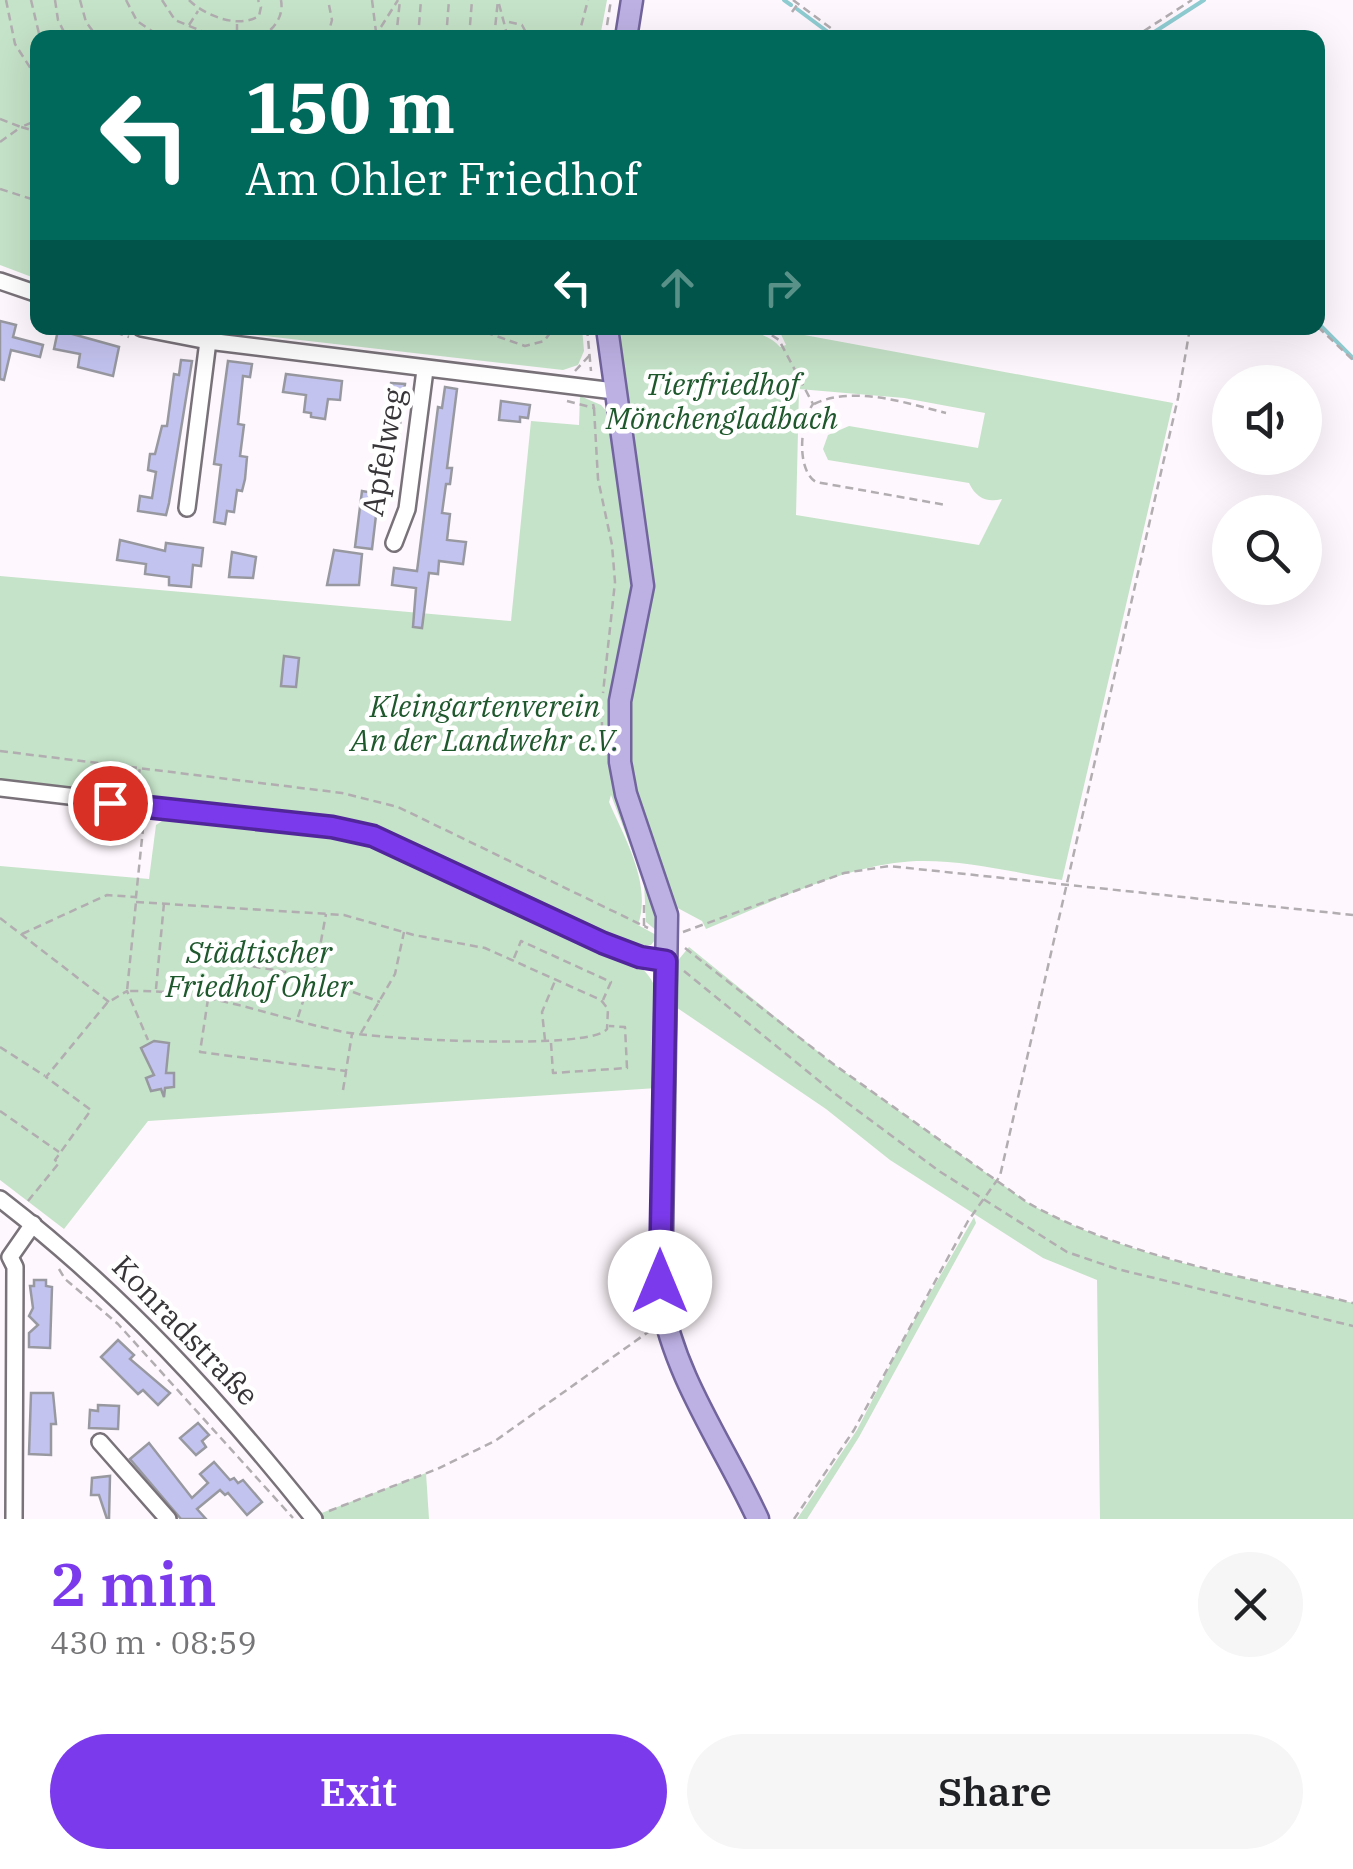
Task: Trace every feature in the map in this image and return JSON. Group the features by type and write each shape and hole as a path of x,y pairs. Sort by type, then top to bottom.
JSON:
{"main road":[{"path":"627,30 632,0"},
{"path":"608,335 643,586 620,701 620,762 636,826 664,900 667,936 660,1267 665,1320 682,1367 758,1519"}],"street":[{"path":"0,281 30,291"},
{"path":"178,335 426,370 614,391"},
{"path":"187,508 208,341"},
{"name":"Apfelweg","path":"394,543 407,509 426,370"},
{"path":"0,788 332,827 373,836 603,943 640,957 666,961"},
{"name":"Konradstraße","path":"0,1199 92,1274 197,1378 312,1519"},
{"path":"14,1519 15,1267 5,1256 33,1224"},
{"path":"100,1442 168,1519"}],"path":[{"path":"6,0 15,44 30,67"},
{"path":"31,0 38,30"},
{"path":"55,0 63,30"},
{"path":"80,0 92,30"},
{"path":"126,0 138,21 151,30"},
{"path":"162,0 169,15 198,30"},
{"path":"188,0 200,9 237,22 259,16 262,7 258,0"},
{"path":"269,30 277,23 281,0"},
{"path":"328,0 328,30"},
{"path":"372,0 375,30"},
{"path":"378,30 399,0"},
{"path":"397,30 399,0"},
{"path":"418,30 420,0"},
{"path":"447,30 449,0"},
{"path":"470,30 472,0"},
{"path":"580,30 588,0"},
{"path":"606,30 611,0"},
{"path":"793,0 833,30"},
{"path":"1145,30 1192,0"},
{"path":"498,1 507,30"},
{"path":"495,30 498,1"},
{"path":"792,12 798,4"},
{"path":"188,26 200,9"},
{"path":"237,22 237,30"},
{"path":"506,22 522,25 525,30"},
{"path":"0,119 30,130"},
{"path":"0,142 30,123"},
{"path":"0,189 30,198"},
{"path":"1325,334 1353,360"},
{"path":"493,335 525,346 544,341 549,335"},
{"path":"589,335 590,354"},
{"path":"772,335 779,340 813,404 804,428 804,468 808,477 816,482 946,505"},
{"path":"794,1519 854,1430 893,1354 996,1181 1012,1134 1178,398 1189,335"},
{"path":"813,404 832,397 864,397 946,413"},
{"path":"140,768 136,900 128,991 148,1040"},
{"path":"667,936 867,868 932,869 1066,888 1353,915"},
{"path":"22,934 107,896 164,904 326,913 486,948 602,1002 608,1010 607,1026 598,1038 545,1042 360,1034 208,996 128,991 109,1002 46,1077"},
{"path":"156,990 164,904"},
{"path":"298,1019 326,913"},
{"path":"0,918 109,1002"},
{"path":"360,1034 400,958 404,932"},
{"path":"667,936 832,1063 996,1181 1055,1218 1106,1239 1353,1303"},
{"path":"513,959 521,941 611,982 602,1002"},
{"path":"666,961 713,992 834,1093 984,1200 1067,1252 1117,1269 1353,1326"},
{"path":"226,962 310,976 380,1002"},
{"path":"545,1042 542,1012 556,980"},
{"path":"208,996 200,1052 346,1071"},
{"path":"551,1041 552,1073 627,1068 625,1027 607,1026"},
{"path":"343,1090 352,1033"},
{"path":"0,1047 91,1110 55,1160 59,1163 18,1213"},
{"path":"0,1111 60,1153"},
{"path":"56,1264 65,1279 118,1324 294,1519"},
{"path":"312,1519 437,1470 495,1441 665,1320"}],"green space":[{"path":"0,0 607,0 601,30 30,30 30,276 0,265"},
{"path":"256,335 583,335 584,351 578,365 563,370"},
{"name":"Tierfriedhof Mönchengladbach","path":"617,335 761,335 780,347 786,345 781,335 804,335 1173,403 1062,880 978,866 915,861 846,874 706,929 702,921 672,905 638,809 629,757 627,706 650,589 649,552 634,474","holes":["799,389 904,398 985,413 978,448 849,426 828,435 823,449 828,460 969,483 982,498 1002,499 979,545 796,515"]},
{"path":"580,396 601,405 608,413 637,571 612,709 660,917 657,931 646,922 644,882 611,795 609,802 639,878 642,894 638,925 658,936 651,945 630,947 625,960 641,968 652,980 658,996 661,1033 657,1088 148,1121 64,1229 0,1180 0,866 149,879 156,825 168,817 0,796 0,576 511,621 531,421 579,425"},
{"path":"689,947 832,1063 1028,1203 1145,1252 1353,1303 1353,1519 1100,1519 1097,1280 1043,1258 890,1160 826,1109 670,1003 675,964"},
{"path":"974,1217 976,1223 859,1437 807,1519 797,1519 857,1430"},
{"path":"426,1473 429,1519 322,1519 319,1514"}],"building":[{"path":"0,321 16,325 13,337 43,345 40,357 11,350 4,380 0,379"},
{"path":"57,335 76,335 119,347 113,376 78,367 80,354 54,349"},
{"path":"181,360 192,361 166,515 138,511 140,496 152,498 156,472 148,470 150,454 155,454 162,426 167,426 174,374 179,375"},
{"path":"228,361 252,364 250,377 243,376 238,424 244,425 240,456 247,457 245,479 242,491 237,490 234,512 227,511 225,524 214,522 221,465 214,464"},
{"path":"286,374 342,381 340,400 328,399 325,419 311,417 311,413 304,412 306,395 283,392"},
{"path":"391,383 405,384 397,449 380,447"},
{"path":"445,387 457,389 447,468 452,468 442,513 450,514 447,540 466,542 463,564 439,561 438,574 429,573 422,628 413,627 416,588 392,585 394,568 417,571 438,407 442,408"},
{"path":"501,401 530,405 528,418 520,417 520,422 499,420"},
{"path":"362,491 385,495 383,508 377,507 372,549 355,547"},
{"path":"120,540 165,551 166,543 203,548 201,566 193,565 191,587 169,585 169,577 145,574 146,564 117,560"},
{"path":"334,550 362,554 359,585 327,585"},
{"path":"232,552 256,557 253,578 229,577"},
{"path":"284,656 299,658 296,687 281,686"},
{"path":"154,1041 169,1043 166,1073 174,1073 174,1087 165,1088 164,1097 161,1089 151,1091 146,1078 154,1075 141,1048"},
{"path":"34,1280 46,1280 46,1286 52,1287 50,1348 29,1347 29,1333 38,1325 29,1316 33,1308 30,1286 34,1286"},
{"path":"118,1340 134,1355 130,1359 170,1393 158,1405 143,1390 138,1394 101,1357"},
{"path":"31,1393 53,1393 56,1424 51,1424 51,1455 29,1454"},
{"path":"98,1405 119,1406 118,1429 89,1428 90,1410 98,1411"},
{"path":"198,1423 209,1435 202,1441 206,1447 196,1455 180,1438"},
{"path":"149,1443 192,1498 208,1483 200,1474 214,1462 230,1480 243,1480 262,1502 247,1515 228,1493 220,1490 197,1509 206,1519 181,1519 130,1459"},
{"path":"110,1476 107,1519 99,1495 91,1495 92,1478"}],"waterway":[{"path":"784,0 791,5"},
{"path":"1157,30 1204,0"},
{"path":"797,9 825,30"},
{"path":"1325,330 1353,358"}],"route":[{"path":"110,803 332,827 373,836 603,943 640,957 666,961 660,1282"}],"park label":[{"name":"Kleingartenverein An der Landwehr e.V.","path":"485,724"},
{"name":"Städtischer Friedhof Ohler","path":"259,970"}]}
